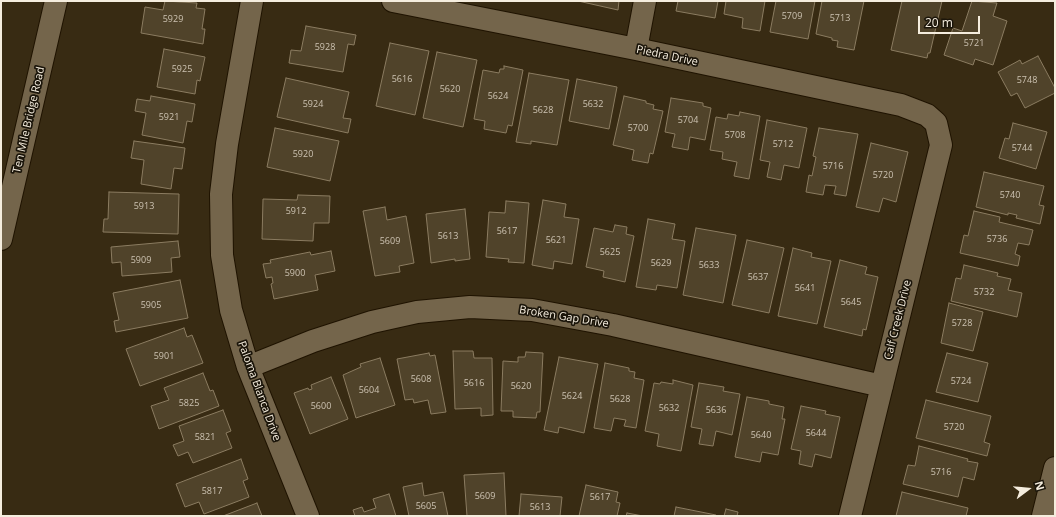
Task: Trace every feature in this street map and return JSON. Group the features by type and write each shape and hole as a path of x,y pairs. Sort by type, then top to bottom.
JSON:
{"street":[{"name":"Ten Mile Bridge Road","path":"1,239 56,1"},
{"name":"Paloma Blanca Drive","path":"252,1 227,144 221,194 222,255 231,310 248,367 308,516"},
{"name":"Piedra Drive","path":"393,1 636,49 901,105 927,115 936,123"},
{"path":"636,49 646,1"},
{"name":"Calf Creek Drive","path":"850,516 941,145 936,123"},
{"name":"Broken Gap Drive","path":"248,367 313,341 372,322 418,312 470,307 532,310 613,325 882,386"},
{"path":"1043,516 1055,468"}],"building":[{"path":"165,1 197,3 196,8 205,9 202,29 205,29 203,44 141,33 145,7 163,10"},
{"path":"578,1 619,1 618,10"},
{"path":"678,1 718,1 715,18 676,11"},
{"path":"726,1 765,1 760,31 742,28 743,18 724,14"},
{"path":"776,1 815,1 808,39 770,32"},
{"path":"822,1 864,1 854,50 837,47 838,41 816,34"},
{"path":"902,1 942,1 930,53 928,53 927,58 891,50"},
{"path":"972,1 997,3 993,16 1007,21 993,65 975,59 973,65 944,55 953,28 962,31"},
{"path":"306,26 356,35 354,45 348,44 343,72 289,63 291,50 301,51"},
{"path":"390,43 429,51 415,115 376,106"},
{"path":"164,49 205,57 200,81 197,80 195,94 157,87"},
{"path":"437,52 477,60 463,127 423,118"},
{"path":"1038,56 1055,88 1055,93 1025,108 1017,93 1011,96 998,72 1020,60 1022,64"},
{"path":"504,66 523,70 512,126 508,125 506,133 484,129 485,121 474,119 483,70 499,73 500,69 504,69"},
{"path":"529,73 569,80 557,145 531,141 531,144 516,142"},
{"path":"286,78 349,92 343,118 351,119 348,133 277,117"},
{"path":"577,79 617,87 609,129 569,121"},
{"path":"151,96 195,104 192,122 187,121 183,143 142,135 146,113 135,111 137,99 150,101"},
{"path":"624,96 646,101 646,103 654,105 653,109 663,111 653,154 650,153 648,163 632,160 634,150 613,145"},
{"path":"671,98 703,103 703,106 711,108 705,140 690,137 688,150 672,147 675,134 665,132"},
{"path":"740,112 760,116 749,179 734,176 737,162 722,159 723,152 710,150 716,117 727,119 728,114 739,116"},
{"path":"767,120 807,128 799,168 784,165 781,180 767,177 770,162 760,160"},
{"path":"1013,123 1047,132 1036,169 999,158 1005,138 1009,139"},
{"path":"275,128 339,141 330,181 267,167"},
{"path":"819,128 858,134 846,196 834,194 836,186 825,185 823,195 806,192 809,175 812,176 816,157 813,156"},
{"path":"134,141 185,148 182,169 174,168 171,189 141,184 144,160 131,158"},
{"path":"871,143 908,152 896,202 883,198 879,212 856,207"},
{"path":"984,172 1044,186 1039,205 1044,206 1040,224 1016,218 1017,215 1008,213 1008,215 976,207"},
{"path":"109,192 179,194 178,234 103,232 104,219 108,219"},
{"path":"298,195 330,196 329,223 314,223 313,241 262,239 263,199 297,200"},
{"path":"543,200 566,204 564,217 579,219 572,264 554,261 553,269 532,265"},
{"path":"506,201 529,203 524,263 508,262 509,259 486,257 489,212 505,213"},
{"path":"385,207 387,220 406,216 414,263 399,266 400,272 375,276 363,211"},
{"path":"465,209 470,259 455,261 455,259 431,263 426,214"},
{"path":"974,211 1000,217 999,222 1033,230 1029,245 1018,243 1015,254 1020,256 1018,266 960,253 964,235 968,236"},
{"path":"648,219 675,224 672,239 685,241 677,288 657,285 656,290 636,287"},
{"path":"615,225 627,227 626,234 634,236 625,282 603,277 604,271 586,267 594,228 613,232"},
{"path":"696,228 736,235 723,303 683,295"},
{"path":"747,240 784,248 769,313 732,305"},
{"path":"178,241 180,257 171,258 172,272 122,276 121,262 112,263 111,247"},
{"path":"793,248 812,253 811,257 831,261 817,324 778,316"},
{"path":"331,251 335,271 315,275 318,290 274,299 271,284 273,283 272,277 266,278 263,264 271,263 270,260 310,252 311,255"},
{"path":"840,260 867,267 865,274 878,277 866,330 863,329 862,336 824,327"},
{"path":"964,265 998,273 997,276 1011,279 1008,290 1022,293 1017,317 951,301 956,278 961,279"},
{"path":"180,280 188,318 116,332 114,321 119,320 113,293"},
{"path":"949,303 983,312 973,351 941,343"},
{"path":"184,328 187,337 192,335 203,363 140,386 126,349"},
{"path":"453,351 473,351 474,358 492,358 493,415 481,416 481,408 455,409"},
{"path":"526,352 543,353 540,412 537,412 536,418 513,417 513,411 501,411 503,361 518,362 518,357 525,357"},
{"path":"429,353 430,356 435,355 446,412 431,414 428,400 414,403 413,399 405,400 397,359"},
{"path":"947,353 988,363 978,402 936,392"},
{"path":"559,357 598,364 584,433 559,427 558,433 544,430"},
{"path":"380,358 395,405 356,418 343,375 361,367 360,364"},
{"path":"605,363 629,368 629,371 635,372 634,378 644,380 636,428 624,426 626,420 614,418 611,431 594,428"},
{"path":"203,373 210,391 213,390 219,406 159,429 151,406 169,400 164,388"},
{"path":"331,377 348,419 310,434 294,393 308,388 309,390 312,389 311,385"},
{"path":"673,380 693,385 681,451 657,446 659,434 645,431 654,383 660,384 661,382 673,384"},
{"path":"699,383 724,387 723,391 740,394 732,435 716,431 713,446 699,444 702,429 691,427"},
{"path":"747,397 769,401 769,404 784,407 782,419 785,419 778,455 762,452 760,462 735,457"},
{"path":"926,400 991,416 984,442 990,444 987,456 916,438"},
{"path":"801,406 826,411 825,414 840,417 831,458 815,454 812,467 799,464 801,451 791,449"},
{"path":"223,410 231,431 226,433 232,448 193,463 188,452 178,456 173,445 184,441 179,426"},
{"path":"919,446 978,463 974,480 963,477 958,497 903,484 908,465 915,466"},
{"path":"241,459 248,479 243,481 249,497 204,514 199,502 185,507 176,484"},
{"path":"504,473 506,516 467,516 464,475"},
{"path":"422,483 424,496 443,492 448,516 409,516 403,487"},
{"path":"586,485 618,492 616,502 620,503 617,516 579,516"},
{"path":"902,492 968,508 966,516 896,516"},
{"path":"389,494 396,516 355,516 353,510 362,507 364,512 376,508 373,499"},
{"path":"521,494 562,497 560,516 519,516"},
{"path":"257,503 262,516 223,516"},
{"path":"676,507 716,515 716,516 674,516"},
{"path":"726,509 738,512 737,516 724,516"},
{"path":"627,513 643,516 626,516"}]}
